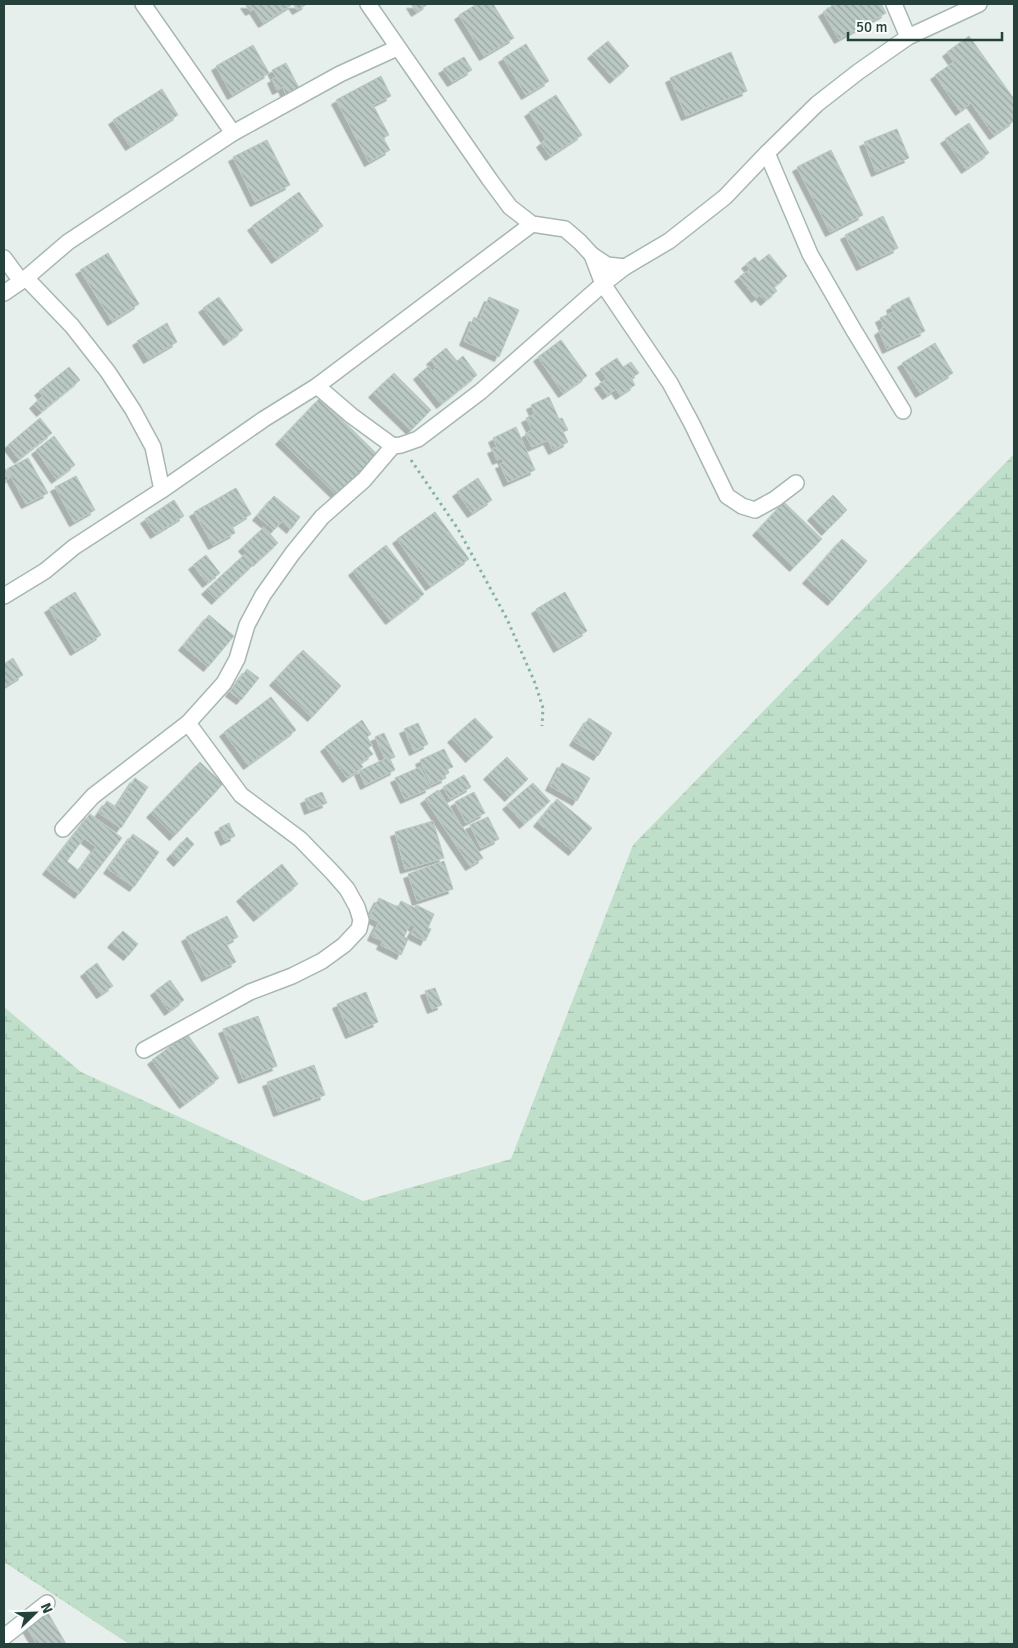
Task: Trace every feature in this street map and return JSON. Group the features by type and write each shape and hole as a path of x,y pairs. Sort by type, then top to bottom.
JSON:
{"street":[{"path":"143,4 233,133"},
{"path":"368,4 510,207 532,224 566,229 592,255 607,265 625,267"},
{"path":"894,4 908,37"},
{"path":"63,829 93,796 188,723 224,683 237,659 247,625 263,595 292,554 322,518 364,480 397,446 418,439 480,392 603,284 625,267 669,241 725,197 766,152 817,104 858,72 908,37 979,4"},
{"path":"4,293 68,242 233,133 340,74 397,48"},
{"path":"766,152 810,254 903,412"},
{"path":"4,596 45,571 74,547 162,490 264,419 317,386 532,224"},
{"path":"592,255 603,284 670,382 727,496 742,506 755,510 775,499 796,483"},
{"path":"4,258 72,326 108,372 153,447 162,490"},
{"path":"317,386 352,416 397,446"},
{"path":"144,1050 250,992 322,962 344,945 358,929 361,920 358,907 347,889 333,873 300,840 241,795 188,723"},
{"path":"4,1637 47,1603"}],"path":[{"path":"397,446 458,529 507,619 535,683 543,708 542,726"}],"green space":[{"path":"1014,454 1014,1644 129,1644 4,1562 4,1007 81,1072 363,1201 511,1159 633,845"}],"building":[{"path":"245,4 293,4 263,23 254,9 250,11"},
{"path":"293,4 307,4 297,10"},
{"path":"411,4 428,4 416,12"},
{"path":"477,4 493,4 514,38 484,56 459,15"},
{"path":"831,4 881,4 886,13 839,39 823,12 832,6"},
{"path":"969,36 1014,99 1014,121 994,135 971,103 960,111 935,75 954,62 947,52"},
{"path":"608,41 629,66 614,79 592,54"},
{"path":"526,44 549,81 526,95 503,58"},
{"path":"253,45 269,73 232,95 216,66"},
{"path":"731,52 747,91 686,116 670,78"},
{"path":"464,57 472,70 452,82 443,69"},
{"path":"286,63 300,90 287,97 283,87 277,90 272,79 276,77 272,70"},
{"path":"381,76 391,96 373,105 389,135 383,138 390,150 369,162 336,100"},
{"path":"162,89 178,115 130,146 113,120"},
{"path":"556,95 582,135 550,156 541,143 546,139 529,112"},
{"path":"969,123 989,153 966,169 945,139"},
{"path":"897,129 909,158 876,172 864,142"},
{"path":"267,140 290,185 255,202 233,157"},
{"path":"831,150 863,215 830,232 797,167"},
{"path":"299,192 323,226 276,259 252,226"},
{"path":"883,216 898,248 861,266 845,235"},
{"path":"108,253 139,304 112,321 80,270"},
{"path":"769,254 787,276 774,287 777,291 765,301 760,295 756,298 739,277 750,269 746,264 755,257 759,262"},
{"path":"219,297 243,330 228,341 203,308"},
{"path":"489,297 519,310 499,357 464,341 474,317 479,320"},
{"path":"909,297 925,331 887,349 879,331 884,327 880,318 893,312 891,306"},
{"path":"167,323 177,342 148,359 137,341"},
{"path":"561,340 587,376 563,393 538,357"},
{"path":"935,343 953,373 920,393 902,363"},
{"path":"446,348 457,361 463,356 477,375 441,404 418,375 429,366 432,371 436,367 431,360"},
{"path":"617,358 623,367 631,362 639,373 631,378 635,385 620,395 616,389 607,395 599,384 607,379 600,369"},
{"path":"69,367 80,380 41,412 34,404 43,396 39,391"},
{"path":"394,373 431,410 411,430 373,393"},
{"path":"549,397 559,419 562,418 568,430 563,432 568,442 553,450 548,440 532,447 525,434 532,430 526,418 535,414 531,405"},
{"path":"320,398 378,455 338,496 280,440"},
{"path":"40,418 52,433 19,459 8,445"},
{"path":"516,427 535,470 508,482 500,464 504,463 502,458 497,460 492,449 497,447 493,438"},
{"path":"54,436 75,465 56,479 36,450"},
{"path":"28,458 48,493 26,504 7,469"},
{"path":"4,467 10,478 4,481"},
{"path":"76,476 95,510 74,522 55,487"},
{"path":"478,478 492,500 472,513 457,492"},
{"path":"236,488 251,514 232,526 235,533 213,545 194,512"},
{"path":"833,495 847,510 826,531 812,516"},
{"path":"274,496 300,517 291,529 282,521 274,530 257,516"},
{"path":"174,500 184,516 155,534 145,519"},
{"path":"784,502 822,539 794,567 757,531"},
{"path":"435,512 469,559 430,586 397,539"},
{"path":"264,527 278,543 257,562 243,547"},
{"path":"842,539 867,561 832,601 807,579"},
{"path":"386,545 424,594 390,620 353,571"},
{"path":"245,554 254,564 216,600 206,590"},
{"path":"206,555 220,573 207,583 193,565"},
{"path":"75,592 101,635 75,651 49,608"},
{"path":"565,592 587,631 558,648 536,609"},
{"path":"209,615 234,636 208,667 183,646"},
{"path":"303,650 341,686 312,717 274,681"},
{"path":"13,658 23,675 4,687 4,664"},
{"path":"247,669 259,678 241,700 230,692"},
{"path":"271,697 296,730 248,765 224,732"},
{"path":"475,718 493,737 470,758 452,738"},
{"path":"589,718 612,733 598,756 574,741"},
{"path":"362,720 371,734 367,737 372,745 368,748 373,754 360,763 363,767 347,778 325,747"},
{"path":"418,723 428,744 414,751 404,729"},
{"path":"384,733 395,757 386,761 375,737"},
{"path":"444,749 453,767 447,769 449,773 445,775 446,778 431,785 420,760"},
{"path":"389,757 395,770 365,785 359,771"},
{"path":"507,757 528,779 509,797 488,775"},
{"path":"200,762 223,784 174,836 151,813"},
{"path":"562,763 590,778 577,801 550,786"},
{"path":"420,767 430,788 405,799 395,778"},
{"path":"464,775 471,787 450,799 443,787"},
{"path":"135,778 148,787 121,828 99,813 107,801 116,807"},
{"path":"533,783 550,801 524,824 507,805"},
{"path":"438,790 483,858 470,866 425,799"},
{"path":"322,792 327,803 309,810 305,799"},
{"path":"474,792 485,813 466,823 455,802"},
{"path":"557,799 592,828 573,851 538,822"},
{"path":"90,814 122,838 79,894 47,870","holes":["84,838 96,847 79,871 67,861"]},
{"path":"488,817 499,839 481,848 470,825"},
{"path":"433,821 444,858 405,869 395,832"},
{"path":"229,823 235,836 225,841 219,828"},
{"path":"133,834 159,852 134,887 108,869"},
{"path":"187,837 194,844 178,862 171,855"},
{"path":"444,861 453,889 417,901 408,874"},
{"path":"282,864 298,884 258,917 241,897"},
{"path":"379,898 398,907 401,901 415,908 416,905 434,914 428,928 431,929 425,941 411,934 415,927 410,924 404,937 408,939 401,955 381,945 383,941 372,936 379,922 369,917"},
{"path":"227,916 238,937 226,943 236,962 206,977 186,937"},
{"path":"123,931 138,944 128,956 112,943"},
{"path":"97,963 113,986 101,994 85,972"},
{"path":"170,980 184,1000 169,1011 155,991"},
{"path":"435,988 442,1005 432,1009 425,991"},
{"path":"366,992 378,1022 350,1034 337,1004"},
{"path":"258,1016 277,1066 243,1079 223,1029"},
{"path":"187,1034 219,1078 184,1104 152,1060"},
{"path":"314,1065 325,1095 278,1112 267,1082"},
{"path":"48,1613 66,1644 37,1644 26,1626"}]}
